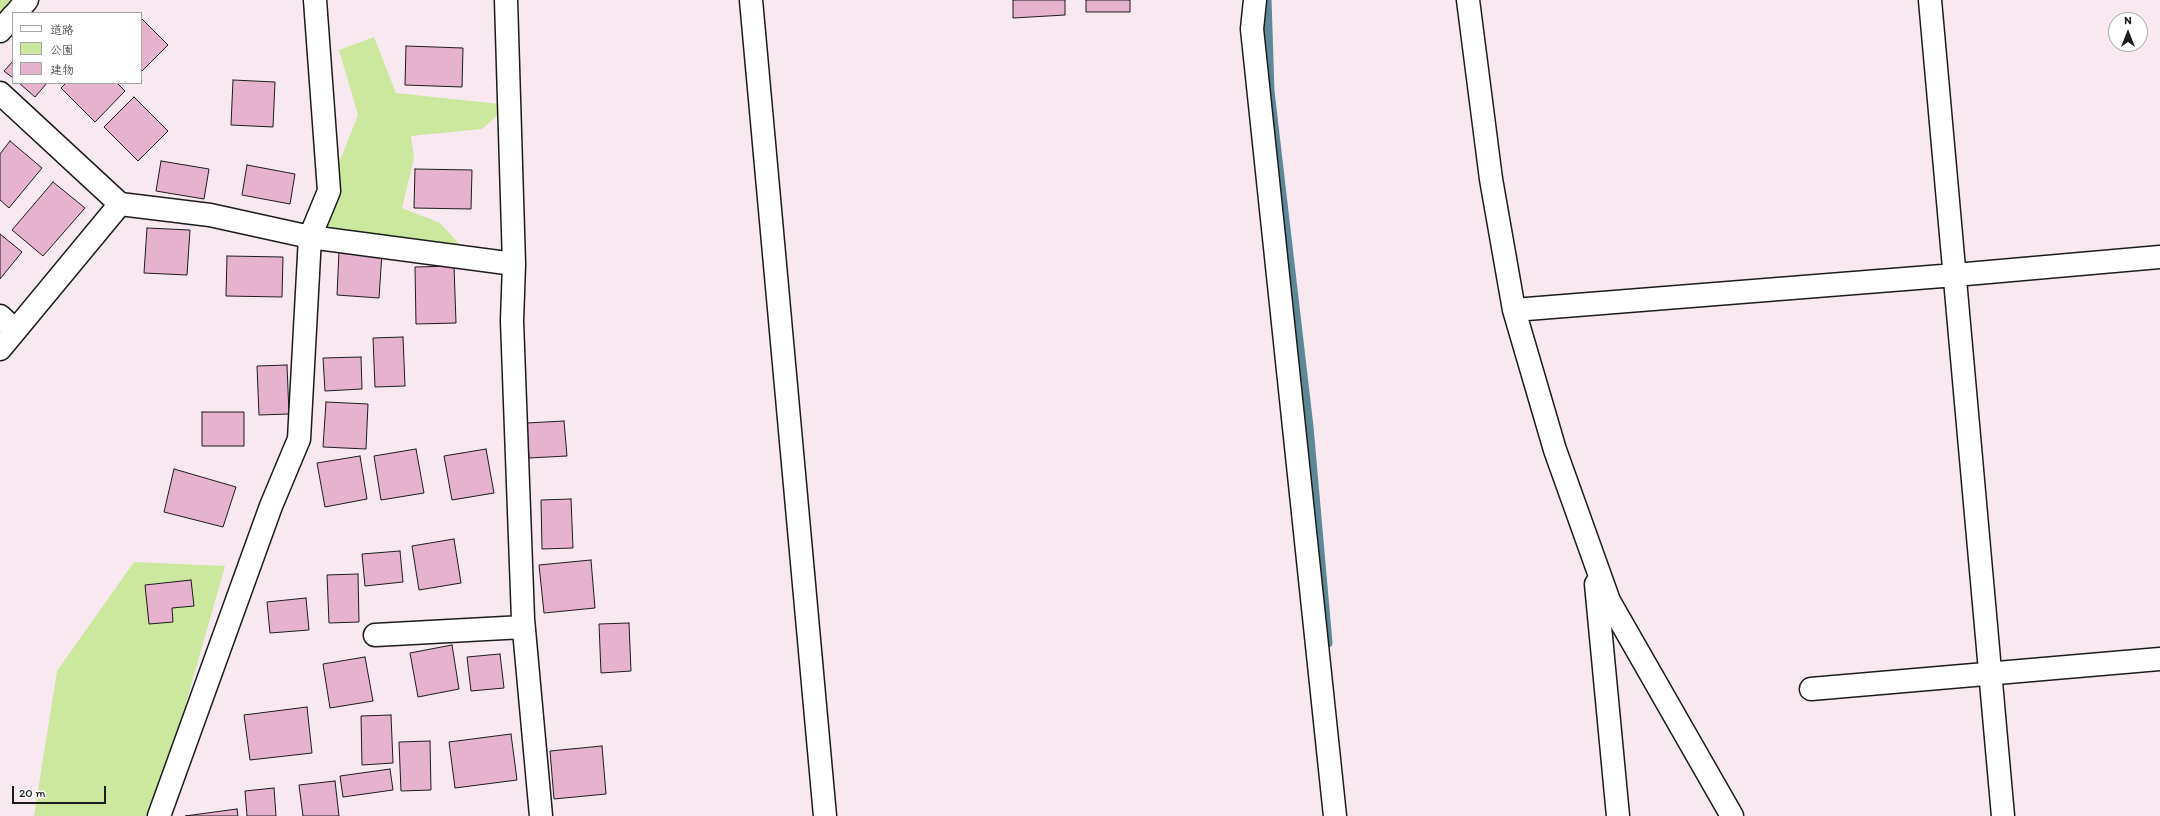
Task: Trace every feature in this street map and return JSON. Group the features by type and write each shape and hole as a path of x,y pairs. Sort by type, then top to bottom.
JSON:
{"street":[{"path":"17,12 28,0"},
{"path":"159,816 271,506 299,439 310,236 329,190 315,0"},
{"path":"506,0 514,264 512,321 523,627 541,816"},
{"path":"752,0 825,816"},
{"path":"1255,0 1252,29 1335,816"},
{"path":"1468,0 1491,179 1514,310 1555,450 1609,601 1732,816"},
{"path":"1930,0 1992,674 2003,816"},
{"path":"0,31 12,17"},
{"path":"0,93 120,204 210,215 310,236 514,264"},
{"path":"0,349 8,323 120,204"},
{"path":"1514,310 2160,257"},
{"path":"1594,559 1618,816"},
{"path":"375,635 523,627"},
{"path":"1811,689 2160,659"}],"green space":[{"path":"0,0 11,0 0,14"},
{"path":"374,37 396,93 509,105 482,129 411,136 414,158 402,208 440,223 462,247 314,226 358,115 339,50"},
{"path":"134,562 225,566 154,816 34,816 57,671"}],"building":[{"path":"1013,0 1065,0 1065,15 1013,18"},
{"path":"1086,0 1130,0 1130,12 1086,12"},
{"path":"142,19 168,45 142,71"},
{"path":"406,46 463,48 462,87 405,85"},
{"path":"12,62 12,77 4,71"},
{"path":"233,80 275,82 273,127 231,125"},
{"path":"20,84 46,84 35,97"},
{"path":"65,84 118,84 125,91 95,122 61,88"},
{"path":"134,97 168,131 138,161 104,127"},
{"path":"10,141 42,168 9,208 0,200 0,154"},
{"path":"161,161 209,169 204,199 156,191"},
{"path":"247,165 295,174 290,204 242,195"},
{"path":"415,169 472,170 471,209 414,208"},
{"path":"53,182 85,208 43,256 12,230"},
{"path":"147,228 190,230 187,275 144,273"},
{"path":"0,234 22,252 0,279"},
{"path":"339,251 382,253 379,298 337,295"},
{"path":"227,256 283,257 282,297 226,296"},
{"path":"454,266 456,323 416,324 415,267"},
{"path":"403,337 405,386 375,387 373,338"},
{"path":"361,357 362,389 325,391 323,358"},
{"path":"287,365 289,414 259,415 257,366"},
{"path":"326,402 368,404 366,449 323,447"},
{"path":"202,412 244,412 244,446 202,446"},
{"path":"564,421 567,456 529,458 527,423"},
{"path":"416,449 424,493 381,500 374,456"},
{"path":"486,449 494,493 452,500 444,456"},
{"path":"360,456 367,499 325,507 317,463"},
{"path":"174,469 236,487 223,527 164,512"},
{"path":"571,499 573,548 542,549 541,500"},
{"path":"454,539 461,583 419,590 412,546"},
{"path":"400,551 403,582 365,586 362,554"},
{"path":"591,560 595,608 544,613 539,565"},
{"path":"358,574 359,622 329,623 327,575"},
{"path":"191,580 194,606 172,608 173,622 149,624 145,585"},
{"path":"306,598 309,630 270,633 267,602"},
{"path":"629,623 631,671 601,673 599,624"},
{"path":"452,645 459,689 418,697 410,653"},
{"path":"500,654 504,688 471,691 467,657"},
{"path":"365,657 373,701 330,708 323,664"},
{"path":"307,707 312,753 250,760 244,715"},
{"path":"391,715 393,763 362,765 361,716"},
{"path":"511,734 517,780 455,788 449,742"},
{"path":"430,741 431,790 401,791 399,742"},
{"path":"602,746 606,794 554,799 550,751"},
{"path":"390,769 393,790 343,797 340,776"},
{"path":"335,781 339,816 303,816 299,785"},
{"path":"274,788 276,816 247,816 245,791"},
{"path":"237,809 238,816 185,816"}],"waterway":[{"path":"1267,0 1270,91 1309,427 1328,643"}]}
